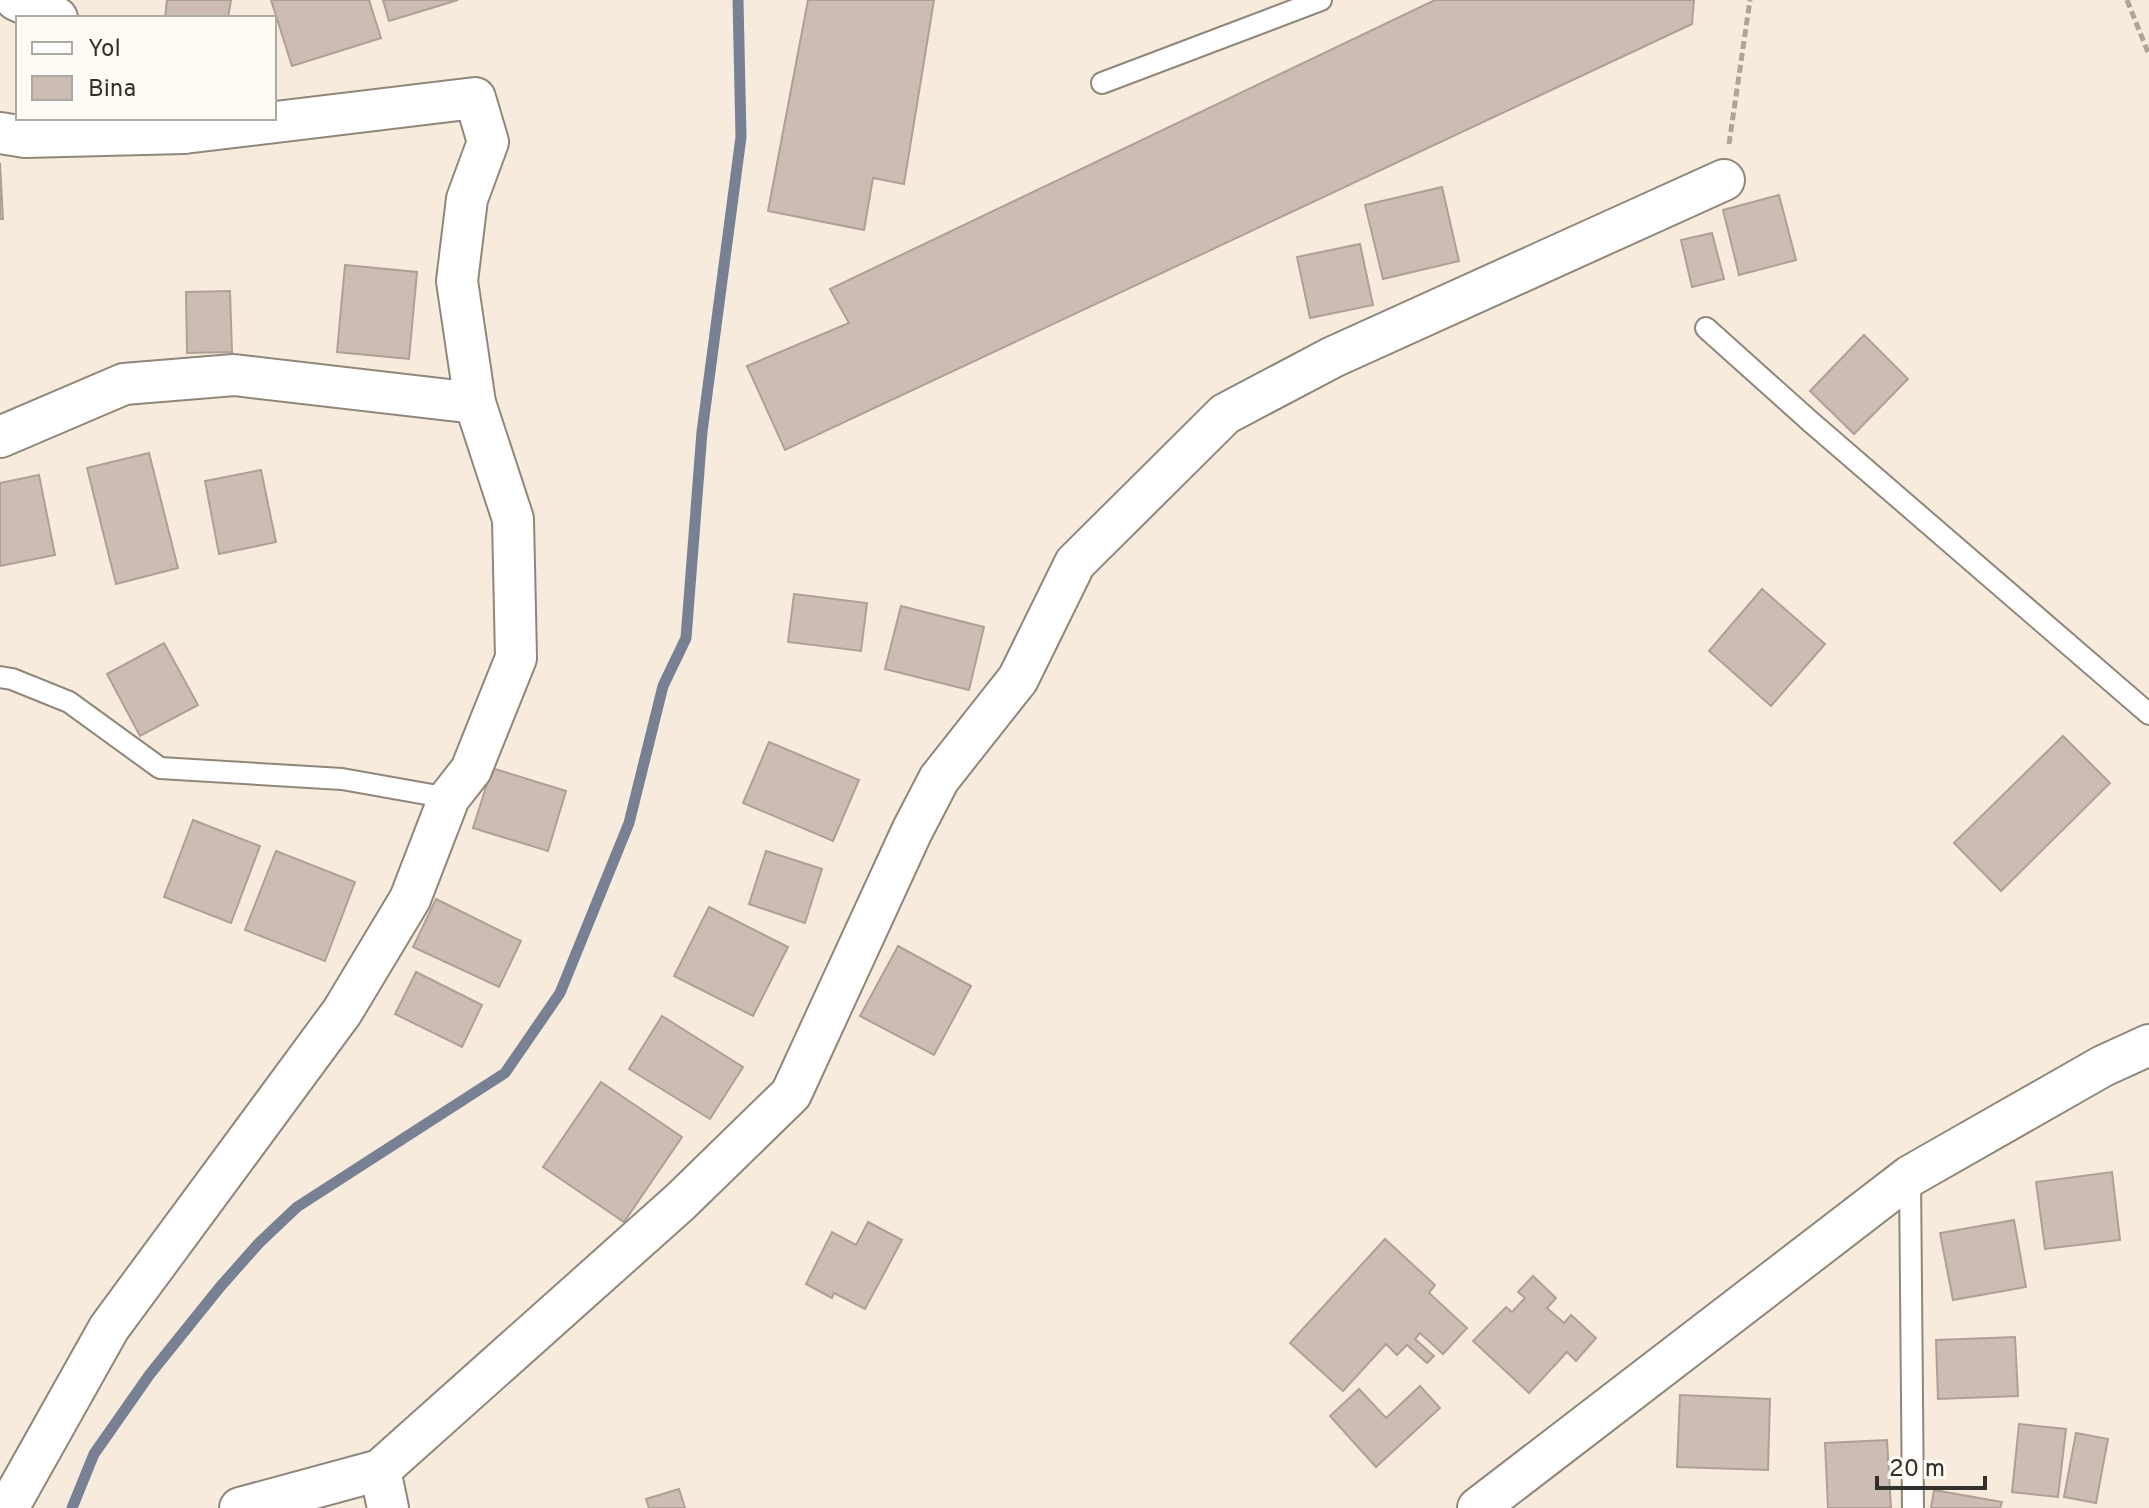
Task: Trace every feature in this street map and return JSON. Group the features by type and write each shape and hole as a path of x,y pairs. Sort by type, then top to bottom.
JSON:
{"street":[{"path":"16,0 52,16"},
{"path":"8,1508 109,1328 342,1012 410,899 449,798 471,770 516,658 513,519 475,403 457,281 467,199 488,142 475,98 276,117"},
{"path":"0,133 25,137 242,120"},
{"path":"240,1508 384,1489 791,1094 939,779 1018,679 1075,563 1225,414 1333,357 1724,180"},
{"path":"0,437 124,384 234,375 475,403"},
{"path":"1478,1508 1910,1176 2103,1066 2149,1045"}],"lane":[{"path":"1102,83 1321,0"},
{"path":"1706,328 2149,714"},
{"path":"0,677 69,702 160,768 342,779 449,798"},
{"path":"1910,1176 1913,1508"}],"path":[{"path":"1724,180 1750,0"},
{"path":"2127,0 2149,55"}],"building":[{"path":"167,0 231,0 228,16 165,16"},
{"path":"271,0 369,0 381,38 292,66"},
{"path":"383,0 458,0 389,21"},
{"path":"808,0 934,0 904,184 873,178 864,230 768,211"},
{"path":"1435,0 1694,0 1692,24 785,450 747,366 849,323 830,289"},
{"path":"0,163 3,219 0,219"},
{"path":"1442,187 1459,261 1383,279 1365,205"},
{"path":"1779,195 1796,260 1739,275 1723,210"},
{"path":"1712,233 1724,279 1692,287 1681,240"},
{"path":"1360,244 1373,305 1310,318 1297,257"},
{"path":"345,265 417,272 409,359 337,352"},
{"path":"230,291 232,352 187,353 186,292"},
{"path":"1864,335 1908,379 1854,434 1810,391"},
{"path":"149,453 178,568 116,584 87,468"},
{"path":"261,470 276,542 219,554 205,481"},
{"path":"39,475 55,555 0,566 0,483"},
{"path":"1762,589 1825,644 1771,706 1709,651"},
{"path":"794,594 867,603 861,651 788,642"},
{"path":"901,606 984,627 969,690 885,669"},
{"path":"164,643 198,705 140,736 107,674"},
{"path":"2063,736 2110,783 2001,891 1954,843"},
{"path":"769,742 859,780 833,841 743,803"},
{"path":"492,768 566,791 548,851 473,828"},
{"path":"193,820 260,846 231,923 164,897"},
{"path":"276,851 355,882 325,961 245,930"},
{"path":"766,851 822,869 805,923 749,904"},
{"path":"436,899 521,941 499,987 413,947"},
{"path":"709,907 788,947 753,1016 674,976"},
{"path":"898,946 971,986 934,1055 860,1016"},
{"path":"416,972 482,1005 462,1047 395,1014"},
{"path":"662,1016 743,1067 710,1119 629,1069"},
{"path":"601,1082 682,1137 624,1222 543,1167"},
{"path":"2112,1172 2120,1240 2045,1249 2036,1182"},
{"path":"2014,1220 2026,1287 1953,1300 1940,1233"},
{"path":"868,1222 902,1240 865,1309 834,1293 832,1298 806,1284 832,1232 856,1245"},
{"path":"1385,1239 1435,1285 1429,1293 1467,1328 1443,1354 1420,1333 1415,1339 1434,1356 1427,1363 1407,1345 1397,1355 1386,1344 1343,1391 1290,1343"},
{"path":"1533,1276 1556,1298 1547,1308 1564,1323 1571,1315 1596,1338 1576,1361 1567,1352 1529,1393 1473,1341 1506,1307 1512,1312 1525,1298 1518,1292"},
{"path":"2015,1337 2018,1396 1938,1399 1936,1340"},
{"path":"1420,1386 1440,1408 1376,1467 1330,1416 1359,1389 1386,1418"},
{"path":"1680,1395 1770,1399 1768,1470 1677,1467"},
{"path":"2019,1424 2066,1429 2058,1497 2012,1492"},
{"path":"2076,1433 2108,1439 2096,1503 2064,1497"},
{"path":"1887,1440 1891,1508 1828,1508 1825,1443"},
{"path":"679,1489 685,1508 649,1508 646,1499"},
{"path":"1934,1490 2002,1502 2000,1508 1931,1508"}],"waterway":[{"path":"72,1508 94,1454 150,1374 259,1243 297,1207 505,1073 560,993 629,823 663,686 686,638 702,432 741,137 738,0"}]}
